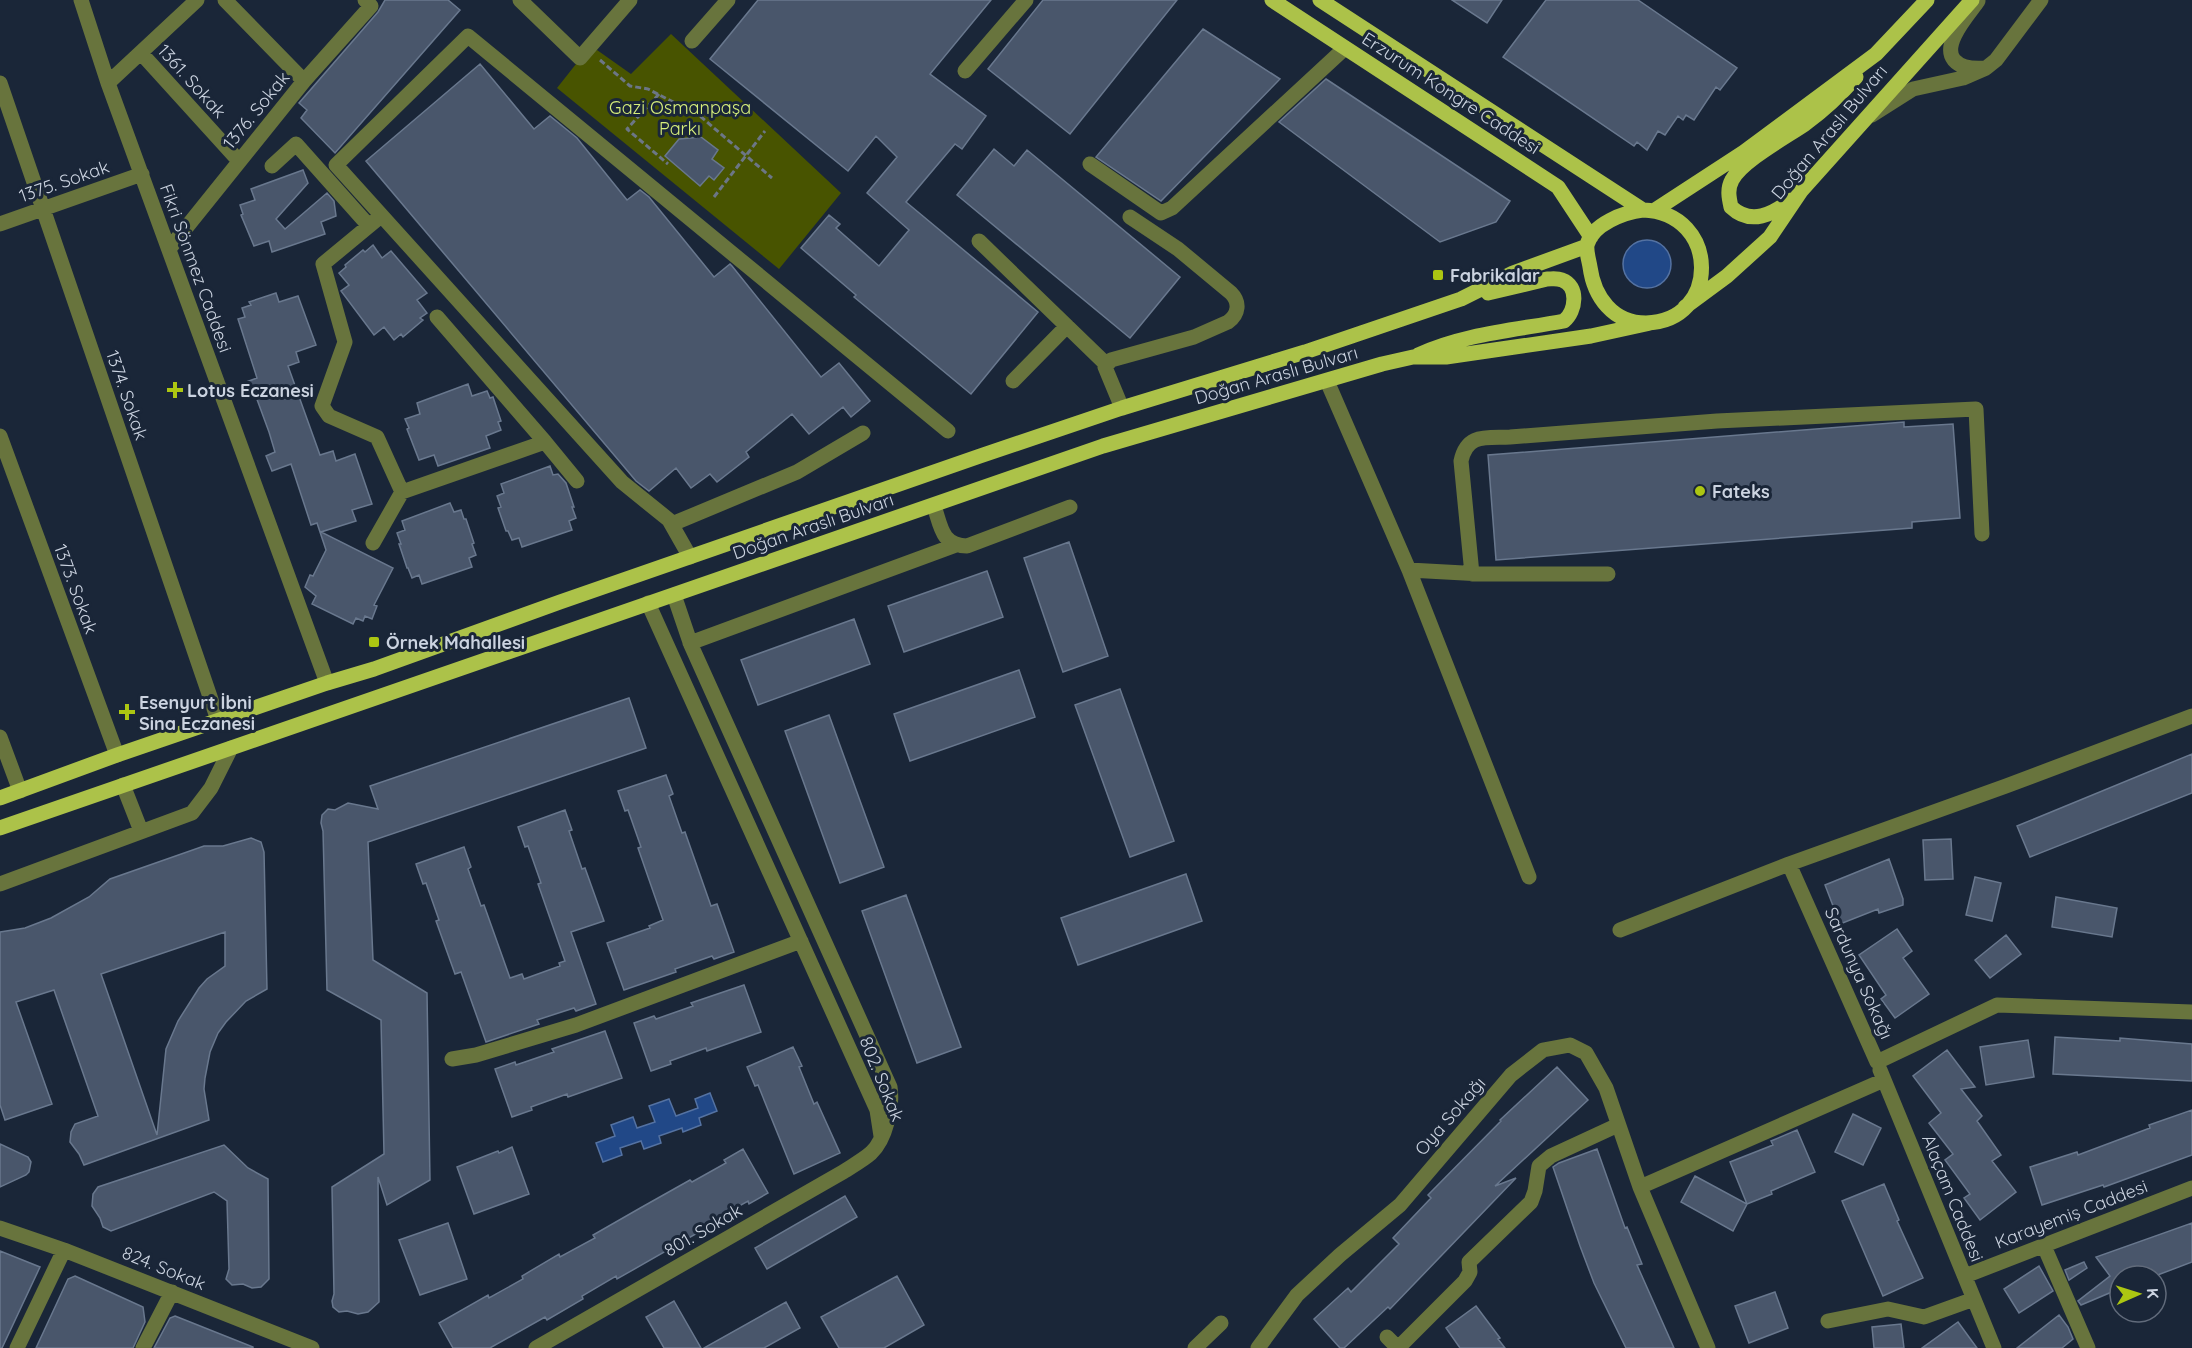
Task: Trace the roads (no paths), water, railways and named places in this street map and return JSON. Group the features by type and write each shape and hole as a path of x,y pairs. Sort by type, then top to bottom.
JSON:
{"main road":[{"name":"Erzurum Kongre Caddesi","path":"1272,0 1558,187 1589,242"},
{"name":"Erzurum Kongre Caddesi","path":"1320,0 1649,210"},
{"name":"Doğan Araslı Bulvarı","path":"1649,210 1744,152 1876,54 1927,0"},
{"name":"Doğan Araslı Bulvarı","path":"1685,307 1727,276 1770,237 1801,191 1972,0"},
{"path":"1801,191 1774,211 1759,218 1747,217 1736,212 1731,207 1728,196 1730,183 1736,174 1844,91 1876,54"},
{"path":"1649,210 1666,213 1680,221 1698,244 1702,266 1701,278 1685,307 1666,319 1655,322 1634,321 1614,313 1606,306 1594,288 1589,242 1596,231 1623,215 1649,210"},
{"name":"Doğan Araslı Bulvarı","path":"0,798 327,682 374,669 1122,408 1305,352 1461,299 1513,273 1589,242"},
{"path":"1413,357 1437,346 1564,321 1571,315 1575,306 1570,287 1564,280 1556,279 1547,279 1461,299"},
{"name":"Doğan Araslı Bulvarı","path":"0,828 1103,446 1382,364 1413,357 1446,357 1580,338 1655,322"}],"street":[{"name":"Fikri Sönmez Caddesi","path":"81,0 108,83 327,682"},
{"path":"108,83 197,0"},
{"path":"225,0 304,81"},
{"name":"1376. Sokak","path":"169,249 304,81 371,6 365,0"},
{"path":"520,0 580,58 630,0"},
{"path":"692,41 728,0"},
{"path":"965,71 1026,0"},
{"path":"1979,0 1953,39 1950,49 1952,57 1959,65 1975,69 1986,68"},
{"path":"1864,120 1913,89 1963,78 1986,68 1996,60 2041,0"},
{"path":"375,221 336,165 468,36 948,431"},
{"path":"1090,164 1161,213 1172,208 1345,48"},
{"name":"1361. Sokak","path":"141,53 239,161"},
{"name":"1374. Sokak","path":"0,83 218,720"},
{"path":"272,166 296,144 375,221 622,482 669,520 690,557"},
{"name":"1375. Sokak","path":"0,224 142,174"},
{"path":"1122,408 1105,367 1111,360 1194,337 1233,319 1237,309 1235,297 1231,293 1178,249 1130,217"},
{"path":"375,221 323,264 345,342 322,406 329,416 377,437 402,492"},
{"path":"980,241 1107,365"},
{"path":"437,317 577,481"},
{"path":"1013,381 1067,326"},
{"path":"1327,381 1409,570 1529,877"},
{"path":"1472,574 1461,461 1466,448 1478,438 1510,438 1717,420 1976,410 1982,534"},
{"path":"672,524 797,472 863,433"},
{"name":"1373. Sokak","path":"0,436 117,755"},
{"path":"373,543 402,492 545,442"},
{"path":"934,506 949,542 967,546 1070,507"},
{"path":"690,643 956,545"},
{"path":"1409,570 1472,574 1608,574"},
{"name":"802. Sokak","path":"674,595 690,643 890,1087 892,1100 889,1120 881,1136"},
{"name":"802. Sokak","path":"648,603 877,1110 881,1136"},
{"path":"1620,930 1788,864 2192,716"},
{"path":"0,737 20,791"},
{"path":"0,884 192,813 211,789 231,748"},
{"path":"123,785 141,831"},
{"name":"Sardunya Sokağı","path":"1788,864 1877,1062 1997,1005 2192,1012"},
{"path":"452,1059 476,1055 576,1025 801,941"},
{"name":"Oya Sokağı","path":"1258,1348 1297,1295 1340,1255 1400,1205 1511,1075 1543,1050 1570,1045 1586,1053 1605,1088 1640,1188 1708,1348"},
{"name":"Alaçam Caddesi","path":"1877,1062 1994,1348"},
{"path":"1640,1188 1884,1080"},
{"path":"1387,1337 1398,1348 1465,1281 1470,1272 1469,1262 1531,1202 1539,1166 1551,1156 1618,1125"},
{"name":"801. Sokak","path":"536,1348 843,1172 872,1152 881,1136"},
{"name":"Karayemiş Caddesi","path":"1965,1276 2192,1188"},
{"name":"824. Sokak","path":"0,1228 172,1292 283,1342 312,1348"},
{"path":"2044,1246 2088,1348"},
{"path":"17,1348 64,1250"},
{"path":"143,1348 172,1292"},
{"path":"1828,1321 1888,1309 1924,1317 1974,1299"},
{"path":"1195,1348 1221,1323"}],"water":[{"path":"1642,240 1652,240 1664,247 1671,259 1671,269 1664,281 1652,288 1642,288 1627,277 1623,269 1623,259 1634,244"},
{"path":"710,1093 717,1111 699,1118 701,1125 683,1132 682,1128 659,1136 661,1143 644,1149 641,1141 620,1148 622,1155 603,1162 596,1143 615,1136 611,1125 633,1117 637,1128 655,1122 649,1106 669,1099 676,1116 698,1108 695,1099"}],"place":[{"name":"Fabrikalar","path":"1438,275"},
{"name":"Lotus Eczanesi","path":"175,390"},
{"name":"Fateks","path":"1700,491"},
{"name":"Örnek Mahallesi","path":"374,642"},
{"name":"Esenyurt İbni Sina Eczanesi","path":"127,712"}],"park label":[{"name":"Gazi Osmanpaşa Parkı","path":"680,117"}]}
